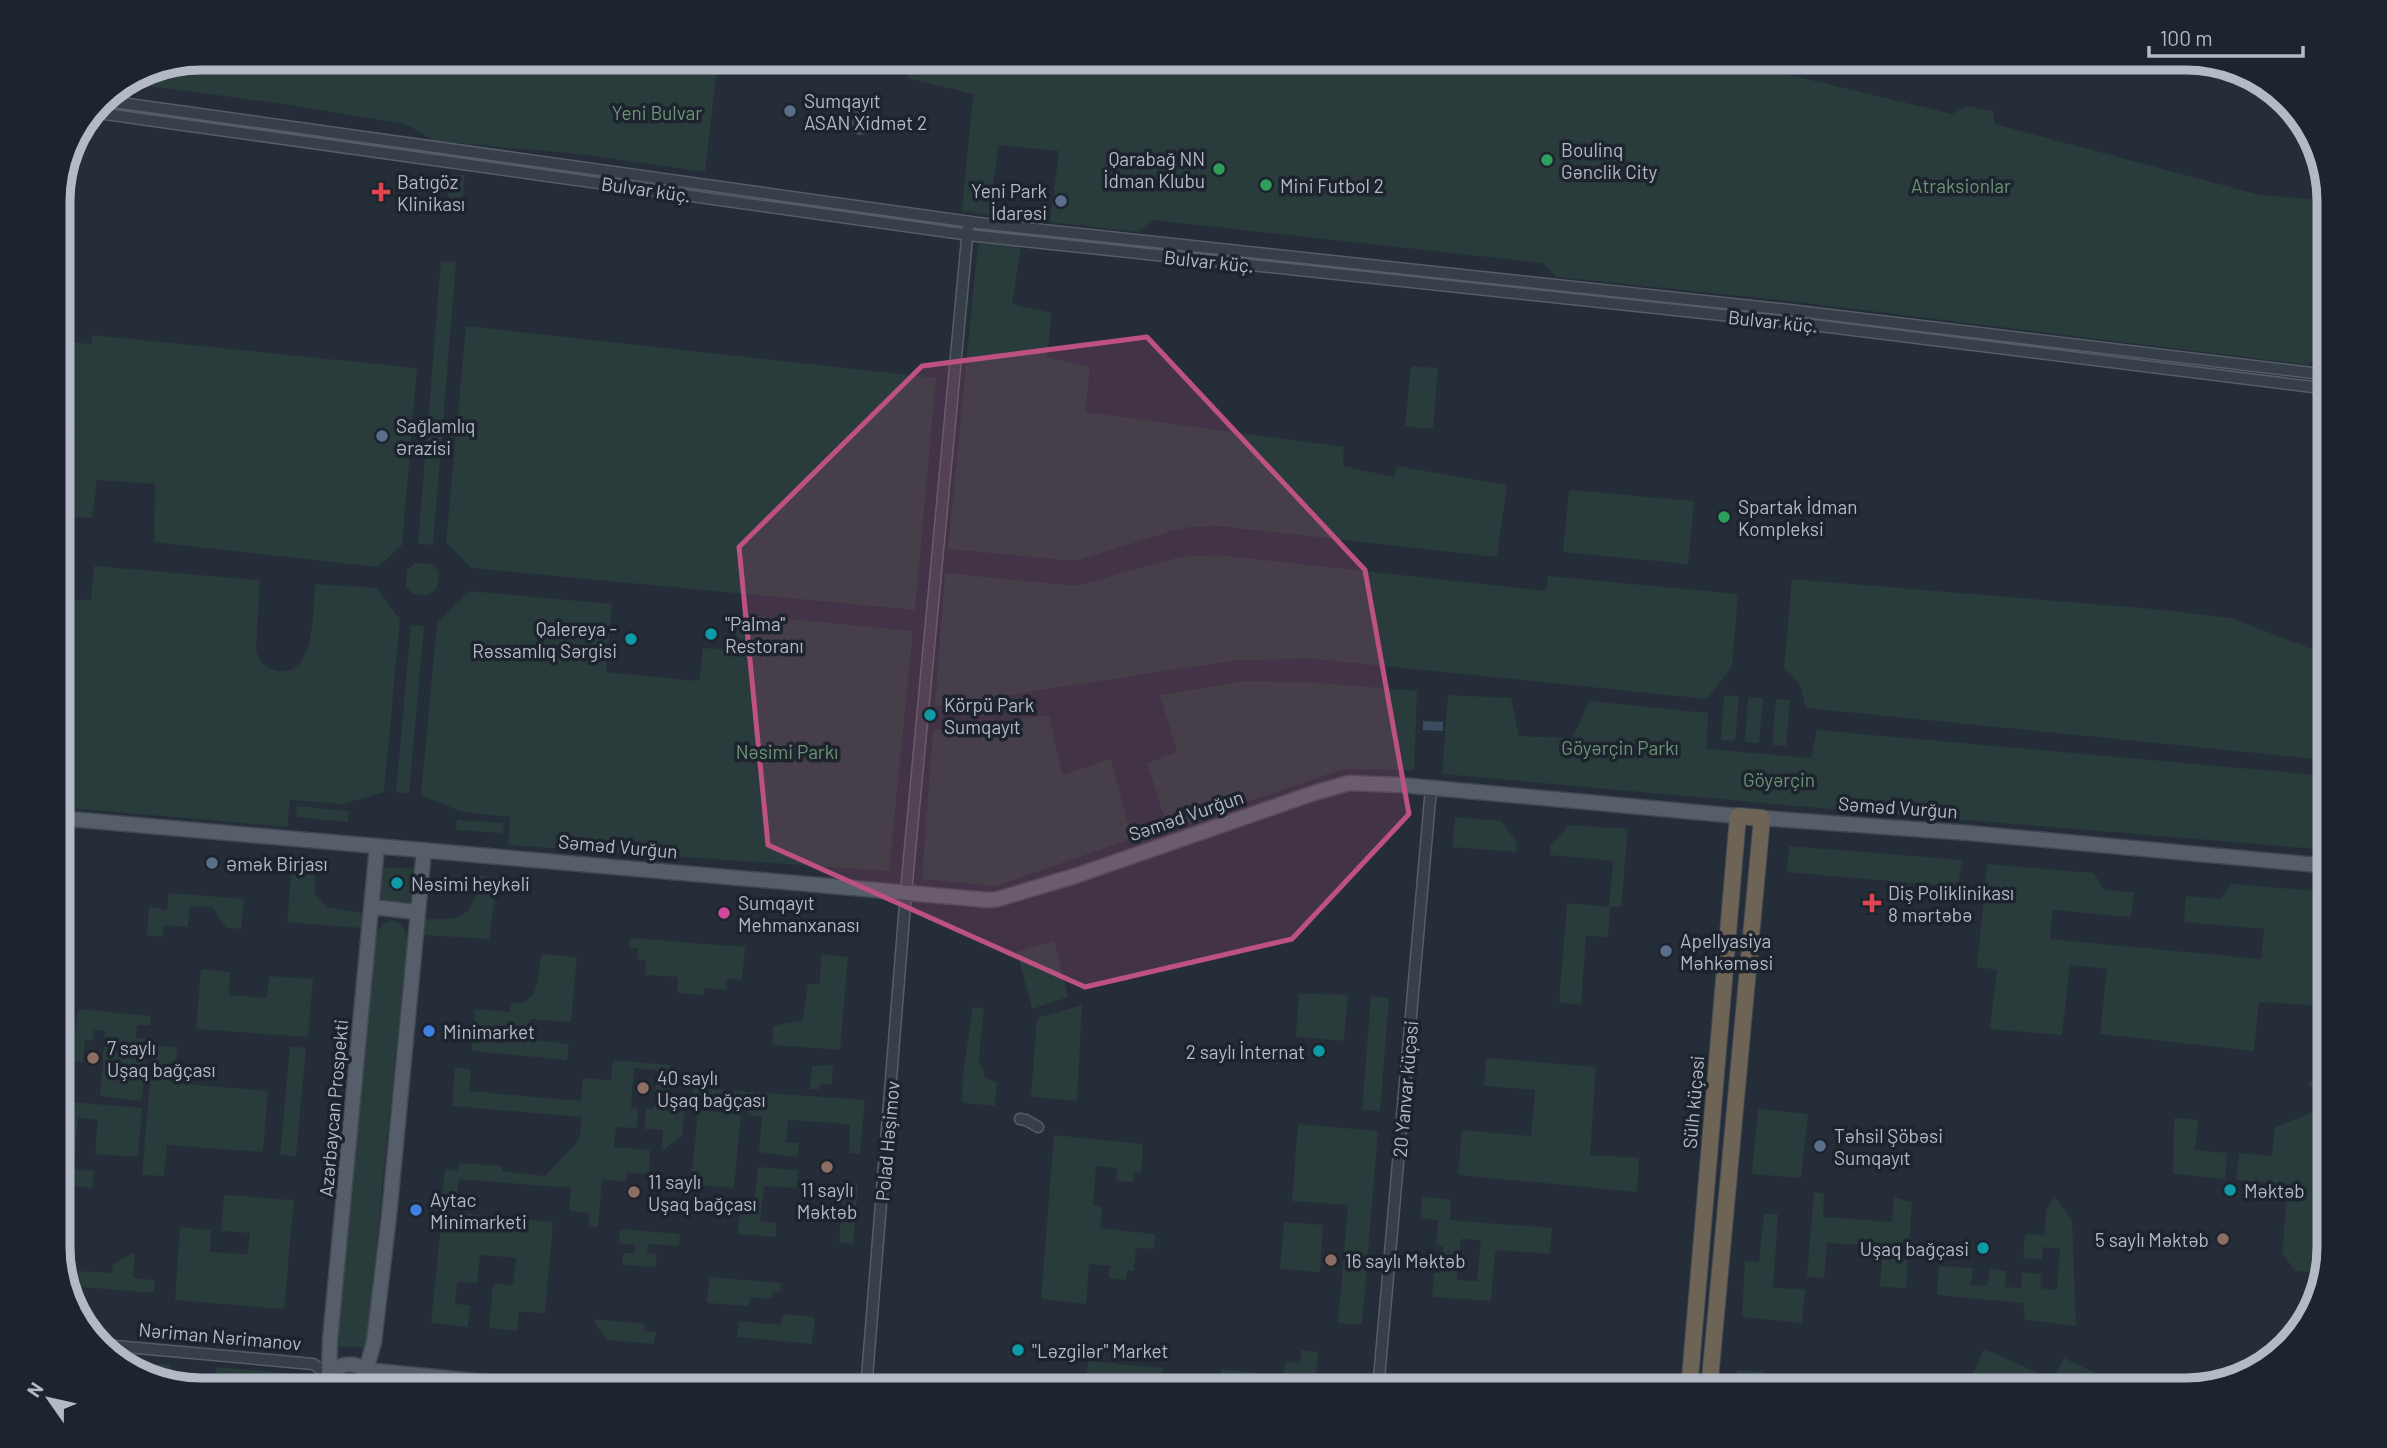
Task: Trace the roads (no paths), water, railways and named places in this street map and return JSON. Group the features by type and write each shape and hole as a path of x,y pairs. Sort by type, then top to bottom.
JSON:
{"highway":[{"name":"Səməd Vurğun","path":"1738,817 1762,818"},
{"name":"Sülh küçəsi","path":"1690,1378 1738,817"},
{"path":"1710,1378 1762,818"},
{"path":"1712,1129 1734,1130"}],"main road":[{"name":"Səməd Vurğun","path":"70,819 978,900 998,899 1078,874 1332,787 1364,783 1738,817"},
{"name":"Səməd Vurğun","path":"1762,818 1969,833 2317,865"},
{"name":"Azərbaycan Prospekti","path":"328,1378 377,846"},
{"path":"366,1370 374,1342 389,1216 424,850"},
{"path":"372,907 418,912"},
{"path":"329,1375 340,1366 346,1365 366,1370 447,1378"},
{"path":"366,1370 372,1378"}],"street":[{"name":"Bulvar küç.","path":"115,102 968,221 1811,312 2317,374"},
{"path":"112,115 114,103"},
{"name":"Bulvar küç.","path":"103,114 967,234 1788,322 2317,387"},
{"path":"421,158 423,144"},
{"name":"Polad Həşimov","path":"867,1378 906,892 968,221"},
{"path":"1126,252 1127,239"},
{"path":"1453,287 1455,274"},
{"path":"2292,384 2294,371"},
{"name":"20 Yanvar küçəsi","path":"1379,1378 1431,788"},
{"path":"1020,1119 1038,1127"},
{"name":"Nəriman Nərimanov","path":"115,1346 313,1364 329,1375"}],"water":[{"path":"860,109 870,112 873,122 870,132 860,135 850,132 847,122 850,112"},
{"path":"1423,721 1443,722 1443,731 1423,730"}],"place":[{"name":"Sumqayıt ASAN Xidmət 2","path":"790,111"},
{"name":"Boulinq Gənclik City","path":"1547,160"},
{"name":"Qarabağ NN İdman Klubu","path":"1219,169"},
{"name":"Mini Futbol 2","path":"1266,185"},
{"name":"Batıgöz Klinikası","path":"381,192"},
{"name":"Yeni Park İdarəsi","path":"1061,201"},
{"name":"Sağlamlıq Ərazisi","path":"382,436"},
{"name":"Spartak İdman Kompleksi","path":"1724,517"},
{"name":"\"Palma\" Restoranı","path":"711,634"},
{"name":"Qalereya - Rəssamlıq Sərgisi","path":"631,639"},
{"name":"Körpü Park Sumqayıt","path":"930,715"},
{"name":"Əmək Birjası","path":"212,863"},
{"name":"Nəsimi heykəli","path":"397,883"},
{"name":"Diş Poliklinikası 8 mərtəbə","path":"1872,903"},
{"name":"Sumqayıt Mehmanxanası","path":"724,913"},
{"name":"Apellyasiya Məhkəməsi","path":"1666,951"},
{"name":"Minimarket","path":"429,1031"},
{"name":"2 saylı İnternat","path":"1319,1051"},
{"name":"7 saylı Uşaq bağçası","path":"93,1058"},
{"name":"40 saylı Uşaq bağçası","path":"643,1088"},
{"name":"Təhsil Şöbəsi Sumqayıt","path":"1820,1146"},
{"name":"11 saylı Məktəb","path":"827,1167"},
{"name":"Məktəb","path":"2230,1190"},
{"name":"11 saylı Uşaq bağçası","path":"634,1192"},
{"name":"Aytac Minimarketi","path":"416,1210"},
{"name":"5 saylı Məktəb","path":"2223,1239"},
{"name":"Uşaq bağçasi","path":"1983,1248"},
{"name":"16 saylı Məktəb","path":"1331,1260"},
{"name":"\"Ləzgilər\" Market","path":"1018,1350"}],"park label":[{"name":"Yeni Bulvar","path":"657,112"},
{"name":"Atraksionlar","path":"1961,185"},
{"name":"Göyərçin Parkı","path":"1620,747"},
{"name":"Nəsimi Parkı","path":"787,751"},
{"name":"Göyərçin","path":"1779,779"}]}
